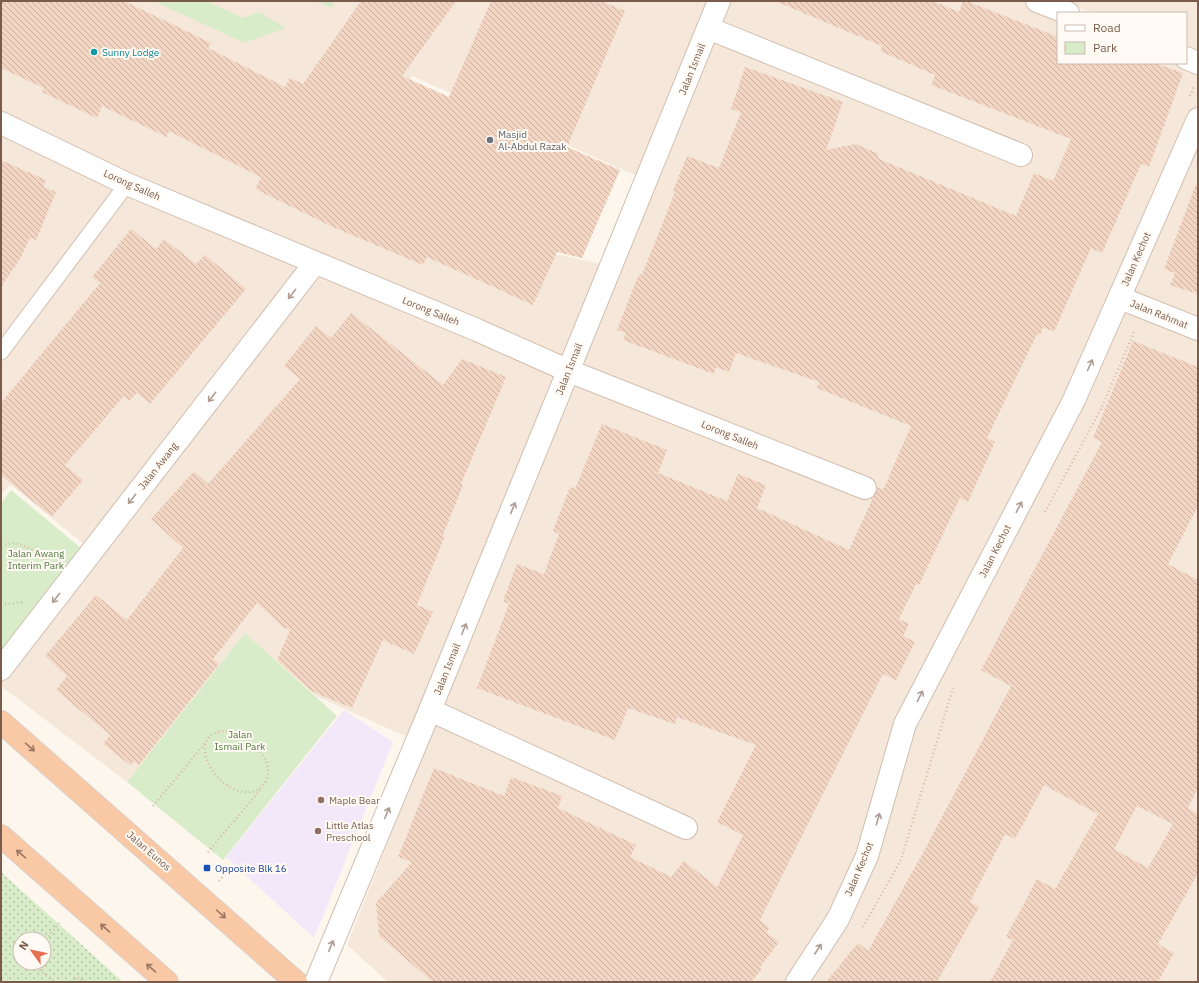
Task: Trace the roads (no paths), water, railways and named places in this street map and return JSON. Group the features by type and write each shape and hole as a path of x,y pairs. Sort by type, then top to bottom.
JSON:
{"highway":[{"name":"Jalan Eunos","path":"1,722 296,982"},
{"path":"1,836 167,982"}],"street":[{"name":"Jalan Ismail","path":"316,982 430,710 719,1"},
{"path":"1037,1 1065,12"},
{"path":"708,28 1020,155"},
{"path":"1187,58 1198,63"},
{"name":"Jalan Kechot","path":"797,982 838,919 867,856 906,724 1074,400 1198,119"},
{"name":"Lorong Salleh","path":"1,122 127,184 477,330 569,371 865,488"},
{"name":"Jalan Awang","path":"1,669 316,263"},
{"name":"Jalan Rahmat","path":"1120,298 1198,329"},
{"path":"430,710 686,828"}],"lane":[{"path":"1,352 127,184"}],"place":[{"name":"Sunny Lodge","path":"94,52"},
{"name":"Masjid Al-Abdul Razak","path":"490,140"},
{"name":"Maple Bear","path":"321,800"},
{"name":"Little Atlas Preschool","path":"318,831"},
{"name":"Opposite Blk 16","path":"207,868"}],"park label":[{"name":"Jalan Awang Interim Park","path":"36,558"},
{"name":"Jalan Ismail Park","path":"240,740"}]}
